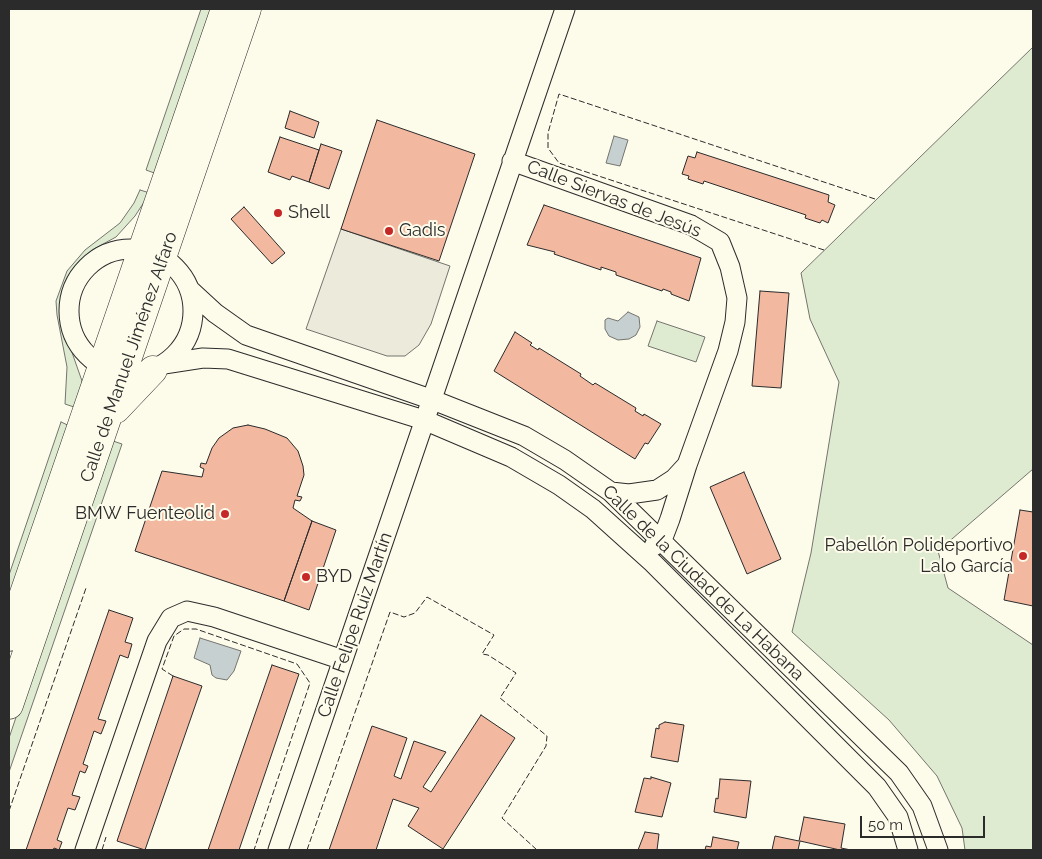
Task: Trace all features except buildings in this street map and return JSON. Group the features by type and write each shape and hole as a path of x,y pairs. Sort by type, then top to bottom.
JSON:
{"highway":[{"name":"Calle de Manuel Jiménez Alfaro","path":"9,637 113,370 153,252 225,9"},
{"name":"Calle de Manuel Jiménez Alfaro","path":"153,252 248,9"},
{"path":"107,420 159,367"},
{"name":"Calle de Manuel Jiménez Alfaro","path":"9,705 107,420 113,370"}],"street":[{"name":"Calle Felipe Ruiz Martín","path":"278,850 565,9"},
{"name":"Calle Siervas de Jesús","path":"512,161 691,225 720,242 730,268 737,298 735,322 728,351 662,540"},
{"path":"113,370 83,352 76,341 69,317 72,291 77,280 94,261 104,254 129,247 153,252 184,276 190,290 192,314 189,331 181,347 159,367"},
{"name":"Calle de la Ciudad de La Habana","path":"190,290 221,318 246,336 433,400 524,436 611,492 899,773 922,806 938,850"},
{"name":"Calle de la Ciudad de La Habana","path":"113,370 159,367 202,358 228,359 424,420 512,457 559,485 593,509 643,555 877,787 898,817 908,850"},
{"name":"Calle Siervas de Jesús","path":"611,492 629,494 657,490 674,480 687,465"},
{"path":"670,519 690,568"},
{"path":"643,555 662,540"},
{"path":"85,850 156,641 172,618 187,611 214,617 343,660"}],"green space":[{"path":"201,9 214,9 157,174 146,170"},
{"path":"1033,47 1033,469 938,551 948,588 1033,645 1033,850 965,850 962,828 937,776 889,720 792,632 811,553 839,382 810,319 801,273"},
{"path":"140,190 150,193 135,216 116,237 92,250 82,259 66,281 62,296 62,324 82,381 81,396 77,408 65,404 67,367 56,301 67,271 85,250 120,223 134,203"},
{"path":"657,321 705,337 696,362 648,346"},
{"path":"61,422 72,427 9,613 9,575"},
{"path":"110,440 122,444 9,772 9,738"}],"shaded area":[{"path":"614,136 628,140 620,166 606,163"},
{"path":"341,229 450,266 431,324 419,345 405,356 387,356 306,329"},
{"path":"628,312 639,317 640,327 636,335 629,339 618,340 609,336 605,329 605,320 608,318 618,321"},
{"path":"200,638 241,651 234,671 227,680 216,678 212,675 210,665 194,658"}],"fence":[{"path":"824,250 559,163 548,148 548,133 559,94 875,199"},
{"path":"9,811 86,588"},
{"path":"307,850 390,612 404,617 415,613 427,597 494,635 482,654 488,655 516,673 500,698 547,736 546,746 502,818 537,850"},
{"path":"173,676 162,669 174,636 184,629 196,629 297,664 310,683 254,850"},
{"path":"102,850 106,837"}],"place":[{"name":"Shell","path":"278,213"},
{"name":"Gadis","path":"389,231"},
{"name":"BMW Fuenteolid","path":"225,514"},
{"name":"Pabellón Polideportivo Lalo García","path":"1023,556"},
{"name":"BYD","path":"306,577"}]}
